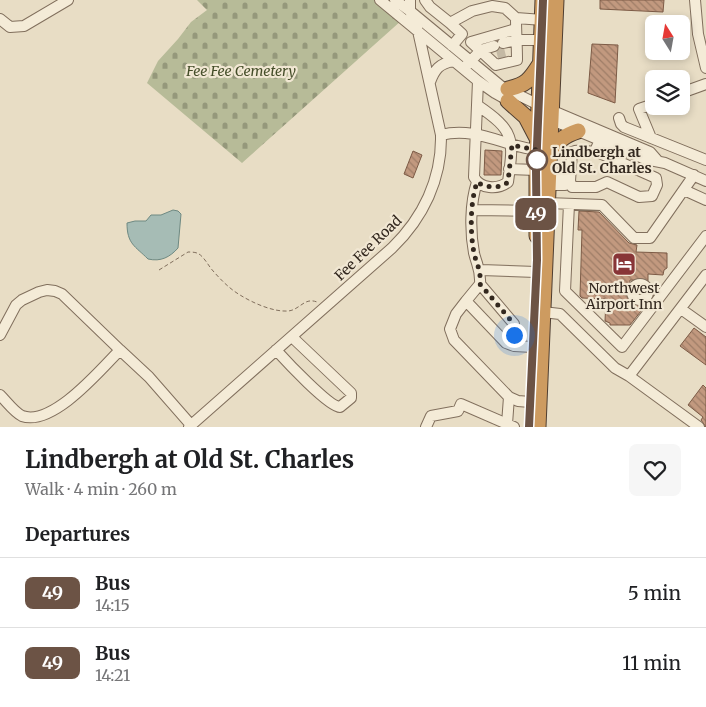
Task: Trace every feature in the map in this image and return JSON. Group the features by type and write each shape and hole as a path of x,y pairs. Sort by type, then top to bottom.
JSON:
{"highway":[{"path":"543,0 540,62 545,112"},
{"path":"529,427 536,272 544,177 541,147 556,0"},
{"path":"540,62 532,77 508,95 526,117 541,147"},
{"path":"541,147 558,142 566,135 578,131"},
{"path":"538,427 543,312 542,207"}],"street":[{"path":"0,19 10,27 24,26 68,0"},
{"path":"380,0 453,61 467,65 508,95"},
{"path":"395,0 410,5 452,46 478,81 545,112 650,152 661,161"},
{"path":"425,0 430,7 471,42 495,50"},
{"path":"695,0 698,28 706,68"},
{"name":"Fee Fee Road","path":"190,426 392,248 414,224 425,207 435,183 441,135 418,31 410,5"},
{"path":"450,23 472,11 492,6 505,8 516,18 543,20"},
{"path":"495,50 496,65 517,60 516,18"},
{"path":"452,46 462,34"},
{"path":"467,65 516,39"},
{"path":"471,42 516,39 542,40"},
{"path":"430,84 434,72 439,66 453,61"},
{"path":"477,105 498,119 505,127 512,145 508,182 503,187 489,187 477,182 474,177 475,135 478,81"},
{"path":"690,90 706,84"},
{"path":"645,107 639,109 651,138"},
{"path":"545,112 578,131 645,159 661,161 706,181"},
{"path":"619,118 624,127 706,160"},
{"path":"441,135 462,132 494,138 512,145 541,147"},
{"path":"595,151 600,140"},
{"path":"509,173 544,177 564,176 572,187 596,187 607,182 639,197 652,196 657,185 656,178 664,143"},
{"path":"569,181 572,152 577,150 595,151 656,178"},
{"path":"473,210 569,204 602,205 634,238 650,238 694,175"},
{"path":"477,182 474,192 472,240 481,270 480,284 456,314 450,329 454,340 509,397 518,401 530,402"},
{"path":"684,190 706,200"},
{"path":"569,204 565,291 622,347 651,300 706,236"},
{"path":"481,270 536,272"},
{"path":"629,376 706,275"},
{"path":"480,284 514,324 514,346"},
{"path":"0,335 16,305 39,292 47,290 62,294 150,377 190,426"},
{"path":"466,302 506,343 514,346 533,346"},
{"path":"681,309 706,328"},
{"path":"543,312 560,314 615,368 629,376 699,427"},
{"path":"276,350 335,406 340,406 351,398 351,393 292,337"},
{"path":"0,395 22,416 36,417 52,412 73,398 120,350"},
{"path":"426,427 431,416 458,411 461,404 511,426 509,397"}],"path":[{"path":"159,270 188,252 192,252 200,255 228,287 251,301 288,311 310,300 326,308"}],"green space":[{"name":"Fee Fee Cemetery","path":"197,0 378,0 402,20 242,163 147,83 158,61 191,22 207,10"}],"water":[{"path":"173,210 181,214 178,248 165,258 157,260 148,259 130,240 127,223 146,221 151,215 161,215"}],"building":[{"path":"600,0 664,0 663,12 600,9"},
{"path":"592,44 618,45 615,103 588,93"},
{"path":"485,150 502,151 501,175 484,175"},
{"path":"413,151 422,155 413,178 404,174"},
{"name":"Northwest Airport Inn","path":"579,211 599,212 629,243 637,245 636,252 667,253 667,268 664,270 663,275 648,274 648,281 630,280 628,303 641,303 641,311 630,325 610,325 610,323 605,321 606,299 582,298 580,296 582,230 578,230"},
{"path":"694,328 706,337 706,365 680,346"},
{"path":"703,385 706,388 706,427 701,420 703,417 688,405"}],"tunnel":[{"path":"497,54 505,52"}],"bus line":[{"name":"49","path":"529,427 537,260 536,170 543,0"}],"place":[{"name":"Lindbergh at Old St. Charles","path":"537,160"},
{"name":"Northwest Airport Inn","path":"624,264"}],"route":[{"path":"514,335 514,324 480,284 481,270 472,240 474,192 477,182 489,187 503,187 508,182 512,145 537,150 537,160"}]}
